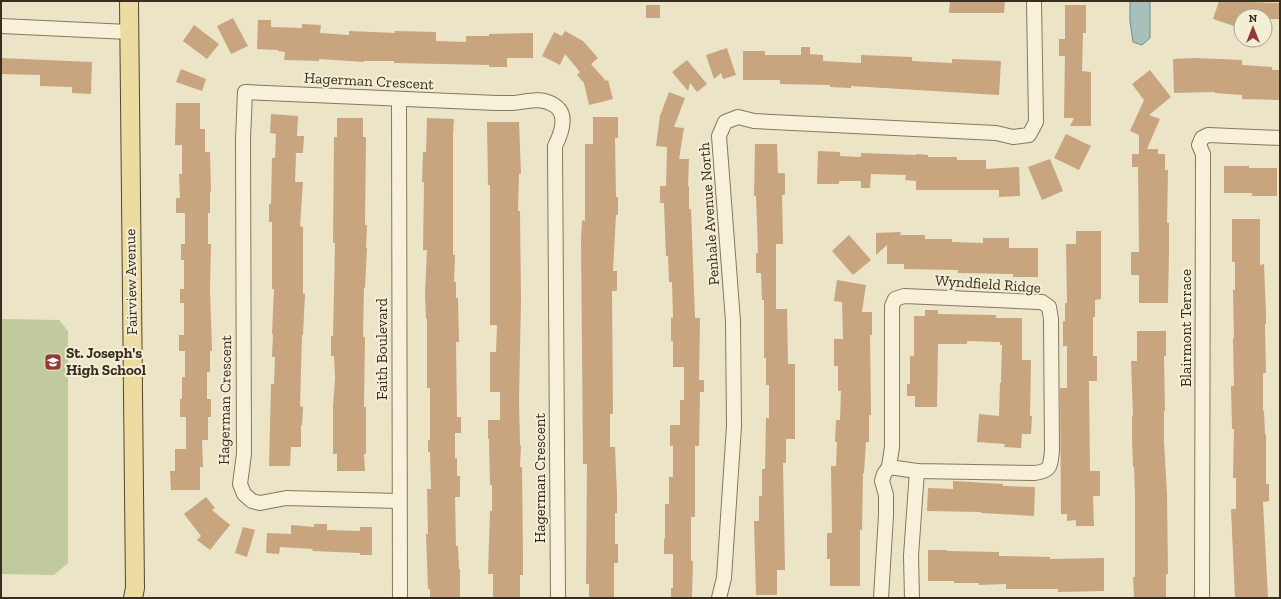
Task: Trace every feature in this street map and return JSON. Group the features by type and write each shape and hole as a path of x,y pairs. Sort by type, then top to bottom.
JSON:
{"main road":[{"name":"Fairview Avenue","path":"129,1 135,595"}],"street":[{"name":"Penhale Avenue North","path":"719,598 724,578 734,426 733,321 719,136 724,122 738,117 754,121 996,133 1013,137 1029,135 1036,122 1034,1"},
{"path":"1,26 130,32"},
{"name":"Hagerman Crescent","path":"400,501 286,498 260,503 252,501 244,494 240,484 244,454 243,139 245,92 399,100 512,103 539,100 555,106 560,112 562,122 561,133 555,146 558,598"},
{"name":"Faith Boulevard","path":"399,100 400,598"},
{"name":"Blairmont Terrace","path":"1202,598 1203,154 1199,145 1202,138 1208,135 1280,138"},
{"name":"Wyndfield Ridge","path":"881,598 886,508 886,495 882,481 884,474 889,467 892,448 892,306 896,299 904,296 1038,302 1046,304 1050,319 1052,451 1048,469 1034,473 917,470 889,467"},
{"path":"912,598 911,556 917,470"},
{"name":"Penhale Avenue North","path":"724,578 727,598"}],"green space":[{"path":"1,319 59,320 68,331 68,563 54,575 1,574"}],"water":[{"path":"1130,1 1150,1 1150,38 1142,45 1133,42 1130,21"}],"building":[{"path":"950,1 1005,1 1004,13 949,13"},
{"path":"1219,1 1280,3 1280,19 1273,19 1273,8 1233,8 1233,26 1213,19"},
{"path":"646,5 660,5 660,18 646,18"},
{"path":"1065,5 1086,5 1086,33 1083,33 1082,71 1091,72 1091,126 1070,126 1074,118 1064,118 1065,56 1059,56 1059,39 1065,39"},
{"path":"233,18 248,46 231,54 217,26"},
{"path":"258,20 271,20 271,27 302,28 302,24 321,25 320,33 349,35 349,31 395,33 395,31 436,32 436,41 466,42 466,36 533,33 533,58 507,58 507,67 489,67 489,65 394,63 394,61 364,62 319,59 319,61 284,60 285,52 278,50 257,49"},
{"path":"194,25 219,44 207,59 183,41"},
{"path":"565,31 583,41 598,58 591,64 606,81 608,80 613,99 589,105 584,83 577,75 580,72 565,54 560,65 542,56 554,32 562,36"},
{"path":"801,47 810,47 810,54 823,55 823,61 861,63 861,55 912,57 912,61 952,63 952,59 1001,61 999,95 851,86 851,88 830,87 830,85 780,84 780,80 743,80 743,51 765,51 765,55 801,55"},
{"path":"727,48 736,75 723,79 721,73 714,79 706,55"},
{"path":"1,58 92,62 91,94 72,93 72,87 40,86 40,75 1,74"},
{"path":"1195,58 1242,60 1242,65 1272,67 1272,70 1280,70 1280,100 1242,99 1242,95 1215,92 1174,93 1173,59"},
{"path":"687,60 707,84 697,92 690,83 688,91 672,72"},
{"path":"181,69 206,79 202,91 176,82"},
{"path":"1150,70 1171,97 1149,115 1160,119 1147,149 1158,149 1158,154 1165,154 1165,170 1168,170 1168,303 1139,303 1139,275 1131,275 1131,252 1139,252 1138,167 1132,167 1132,154 1139,154 1139,135 1130,131 1144,100 1132,84"},
{"path":"669,92 685,98 674,127 684,128 679,159 689,159 688,186 689,209 691,209 695,318 700,318 699,380 704,380 704,392 700,392 699,446 695,446 695,517 691,517 691,561 693,561 692,598 671,598 671,588 673,588 673,554 664,554 665,504 669,504 669,477 673,477 673,446 670,446 670,425 680,425 680,400 684,400 684,367 673,367 673,341 671,341 671,318 673,318 672,282 669,282 668,256 666,256 664,203 660,203 660,186 666,186 667,147 656,146 660,116"},
{"path":"176,103 200,103 200,129 205,129 205,152 210,152 211,192 210,213 208,213 208,244 211,244 210,289 212,351 210,351 210,372 207,372 207,399 211,399 211,417 208,417 208,440 202,440 203,467 200,467 200,490 171,490 170,471 175,471 175,449 186,449 186,417 180,417 182,377 185,377 185,351 179,351 179,335 184,335 184,303 180,303 180,289 184,289 184,260 181,260 181,244 185,244 185,213 176,213 176,198 180,198 179,174 182,174 182,145 175,145"},
{"path":"271,114 298,116 297,136 304,136 303,153 296,153 295,182 303,182 300,226 303,227 303,294 305,294 300,406 303,407 301,447 291,447 290,466 269,466 271,384 274,384 275,357 272,357 274,289 272,289 272,222 269,222 269,204 271,204 272,158 275,158 276,134 270,133"},
{"path":"593,117 618,117 618,138 615,138 616,197 618,197 618,215 616,215 613,271 617,271 617,291 612,291 613,414 610,414 610,447 615,447 617,495 617,513 615,513 615,544 618,544 618,563 614,563 614,598 589,598 589,584 586,584 587,464 583,464 581,240 582,220 585,221 585,144 593,144"},
{"path":"337,118 363,118 363,137 366,137 365,225 367,225 367,248 364,288 363,337 365,337 365,471 337,471 337,454 333,454 333,407 335,378 334,356 331,356 331,336 333,336 335,243 333,243 334,137 337,137"},
{"path":"427,118 454,119 453,255 455,255 454,282 456,282 456,298 458,298 459,342 456,342 457,417 461,417 461,433 455,433 455,458 457,458 457,476 460,476 460,497 455,497 456,546 458,546 460,569 460,598 430,598 430,589 428,589 426,534 428,534 427,489 431,489 430,452 428,452 428,440 430,440 430,388 427,388 427,319 425,294 427,250 423,250 424,182 422,182 423,152 426,152"},
{"path":"487,122 519,122 521,174 519,174 518,211 520,211 521,300 519,401 521,445 520,467 522,467 523,555 523,575 520,575 520,598 493,598 493,574 488,574 492,485 490,485 488,420 500,420 500,392 490,392 490,352 496,352 497,325 490,325 490,185 488,185"},
{"path":"1066,134 1091,146 1079,170 1054,158"},
{"path":"755,144 777,144 778,173 785,173 785,195 782,195 783,244 776,244 776,309 787,309 788,364 795,364 795,439 786,439 786,463 783,463 785,570 777,570 777,595 756,595 754,521 759,521 759,496 762,496 762,469 765,469 766,418 769,418 769,385 766,385 766,358 764,358 764,300 762,300 761,273 756,273 756,253 758,253 756,196 754,196"},
{"path":"818,151 840,152 840,156 861,157 861,153 916,154 928,155 928,157 957,157 957,160 986,160 986,169 1019,167 1020,196 999,197 999,190 916,190 916,181 905,180 906,175 871,174 870,188 861,188 861,181 839,181 839,184 817,184"},
{"path":"1050,159 1063,191 1042,200 1028,167"},
{"path":"1224,166 1277,168 1277,196 1252,196 1252,193 1224,193"},
{"path":"1232,219 1260,219 1260,265 1264,264 1266,313 1266,373 1263,373 1263,411 1266,434 1266,484 1269,484 1269,501 1263,502 1268,598 1235,598 1231,509 1236,509 1236,478 1233,478 1234,429 1232,429 1231,386 1234,386 1233,290 1235,290 1235,262 1232,262"},
{"path":"1076,231 1101,231 1101,299 1095,300 1095,317 1093,317 1093,356 1097,356 1097,381 1089,381 1090,471 1100,471 1100,496 1093,496 1094,526 1076,526 1076,520 1067,521 1067,514 1061,514 1060,388 1067,388 1067,346 1063,346 1063,321 1065,321 1065,303 1067,303 1066,244 1076,244"},
{"path":"901,232 900,235 925,235 925,239 952,239 952,242 983,243 983,238 1009,238 1009,248 1038,248 1038,277 1013,277 1013,274 958,273 958,270 904,269 904,264 887,264 887,245 876,255 876,233"},
{"path":"849,235 871,260 853,275 832,251"},
{"path":"837,280 866,285 862,312 872,312 872,335 870,335 871,415 869,415 869,442 866,442 863,473 862,530 860,530 860,586 830,586 830,559 827,559 827,533 832,533 831,466 836,466 836,420 840,420 841,391 838,391 838,366 834,366 834,339 843,339 842,302 834,301"},
{"path":"925,310 938,310 938,314 996,315 996,318 1022,318 1022,360 1031,360 1030,416 1032,416 1031,434 1022,434 1021,448 1004,447 1005,444 977,442 979,414 999,416 1002,345 1000,345 1000,342 967,341 967,344 938,344 937,407 915,407 915,396 907,396 907,384 910,384 910,356 914,356 914,316 925,316"},
{"path":"1137,331 1166,331 1166,356 1164,356 1164,442 1167,494 1168,574 1166,574 1166,598 1134,598 1133,577 1135,577 1135,496 1132,439 1133,416 1131,361 1137,361"},
{"path":"953,481 1003,484 1003,486 1035,487 1034,516 981,512 927,511 928,488 953,489"},
{"path":"206,497 215,508 212,510 230,525 210,550 197,540 201,536 184,514"},
{"path":"314,524 327,524 327,530 360,531 360,527 372,527 372,555 312,551 313,549 280,547 279,554 266,553 267,533 291,534 291,525 314,527"},
{"path":"243,527 255,530 247,557 235,553"},
{"path":"928,550 999,552 999,556 1050,557 1050,559 1104,558 1104,591 1058,592 1058,589 1006,589 1006,584 979,585 979,583 954,583 954,581 928,581"}],"place":[{"name":"St. Joseph's High School","path":"53,362"}]}
